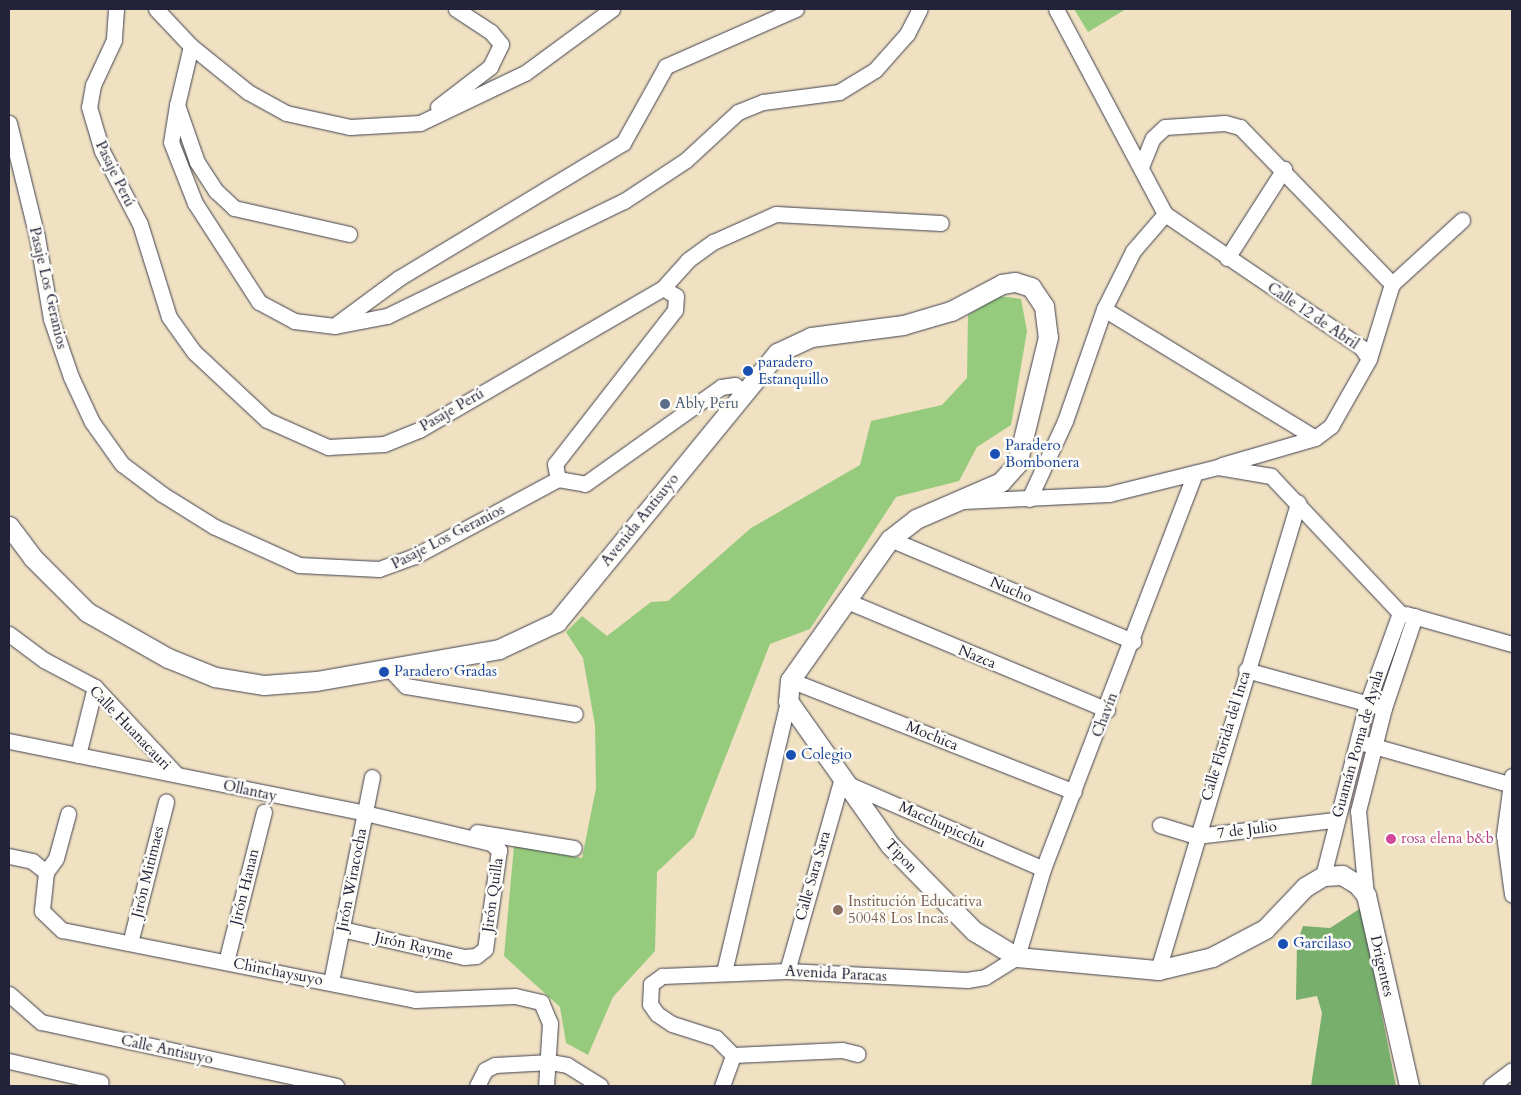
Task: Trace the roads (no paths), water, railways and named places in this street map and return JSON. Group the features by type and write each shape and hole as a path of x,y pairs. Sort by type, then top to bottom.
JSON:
{"street":[{"name":"Pasaje Perú","path":"116,9 114,40 93,85 89,107 102,151 140,224 169,317 194,352 267,420 287,431 328,447 384,444 426,426 663,288 688,260 713,242 776,214 941,223"},
{"path":"156,9 191,46 248,92 308,120 350,127 420,123 525,73 612,9"},
{"path":"420,123 497,58 501,44 491,32 456,9"},
{"path":"335,326 399,278 623,143 666,66 796,9"},
{"path":"191,46 171,142 196,204 259,302 294,321 335,326 386,316 624,201 686,160 738,112 763,102 839,92 875,70 907,34 920,9"},
{"path":"1029,499 1065,421 1104,308 1133,251 1165,214 1056,9"},
{"path":"177,106 197,162 216,191 234,208 350,234"},
{"path":"1141,167 1153,138 1166,127 1225,122 1240,127 1284,169 1392,284"},
{"name":"Pasaje Los Geranios","path":"9,123 37,237 52,319 71,377 92,422 122,464 162,494 215,527 299,565 379,569 415,556 558,479"},
{"path":"1227,258 1284,169"},
{"name":"Calle 12 de Abril","path":"955,502 1109,494 1218,467 1315,438 1331,426 1368,359 1361,347 1227,258 1165,214"},
{"path":"1368,359 1392,284 1462,220"},
{"name":"Avenida Antisuyo","path":"9,526 32,558 87,612 168,658 215,677 274,685 499,649 546,630 567,610 742,392 777,353 811,337 903,325 951,311 1002,284 1015,282 1031,287 1044,306 1048,337 1024,446 1017,464 1001,482 955,502"},
{"path":"663,288 676,296 675,310 555,464 558,479 585,484 714,392 732,385 742,392"},
{"path":"1104,308 1315,438"},
{"name":"Calle 12 de Abril","path":"1218,467 1271,476 1407,615"},
{"name":"Chavín","path":"1017,957 1043,869 1107,710 1195,473"},
{"path":"724,972 788,701 790,680 890,540 916,519 955,502"},
{"name":"Calle Florida del Inca","path":"1158,970 1196,836 1298,503"},
{"name":"Nucho","path":"890,540 1133,642"},
{"name":"Nazca","path":"847,601 1107,710"},
{"path":"1366,895 1357,830 1372,747 1384,708 1407,615 1512,644"},
{"name":"Guamán Poma de Ayala","path":"1323,876 1335,820 1367,704 1407,615"},
{"name":"Calle Huanacauri","path":"9,634 44,660 94,687 176,774"},
{"path":"388,667 406,686 574,714"},
{"path":"1246,670 1384,708"},
{"name":"Mochica","path":"790,680 1074,792"},
{"path":"78,755 94,687"},
{"name":"Tipon","path":"788,701 841,781 890,845 974,931 1017,957 1158,970 1212,957 1265,929 1305,887 1323,876"},
{"name":"Ollantay","path":"9,741 365,813 491,843"},
{"path":"1357,741 1372,747 1512,781 1504,835 1512,894"},
{"name":"Jirón Wiracocha","path":"331,982 372,777"},
{"name":"Macchupicchu","path":"841,781 1043,869"},
{"name":"Calle Sara Sara","path":"787,971 841,781"},
{"name":"Jirón Mitimaes","path":"130,943 166,802"},
{"name":"Jirón Hanan","path":"226,962 264,812"},
{"path":"365,813 574,848"},
{"name":"Chinchaysuyo","path":"68,814 56,858 46,872 40,905 48,921 62,930 419,1001 515,996 540,1002 550,1023 550,1062"},
{"name":"7 de Julio","path":"1160,825 1196,836 1335,820"},
{"name":"Jirón Quilla","path":"485,949 501,860 491,843"},
{"path":"9,856 32,861 46,872"},
{"path":"1323,876 1342,875 1366,895"},
{"name":"Drigentes","path":"1366,895 1409,1086"},
{"name":"Jirón Rayme","path":"342,929 464,957 485,949"},
{"name":"Avenida Paracas","path":"733,1055 716,1038 672,1024 657,1014 650,1004 651,984 662,976 687,972 787,971 966,980 985,977 1017,957"},
{"name":"Calle Antisuyo","path":"9,994 41,1022 327,1085"},
{"path":"722,1086 733,1055 842,1050 858,1054"},
{"path":"9,1061 101,1082"},
{"path":"476,1086 485,1070 495,1065 550,1062 567,1065 600,1086"},
{"path":"546,1086 550,1062"},
{"path":"1491,1086 1512,1070"}],"place":[{"name":"paradero Estanquillo","path":"748,371"},
{"name":"Ably Peru","path":"665,404"},
{"name":"Paradero Bombonera","path":"995,454"},
{"name":"Paradero Gradas","path":"384,672"},
{"name":"Colegio","path":"791,755"},
{"name":"rosa elena b&b","path":"1391,839"},
{"name":"Institución Educativa 50048 Los Incas","path":"838,910"},
{"name":"Garcilaso","path":"1283,944"}]}
